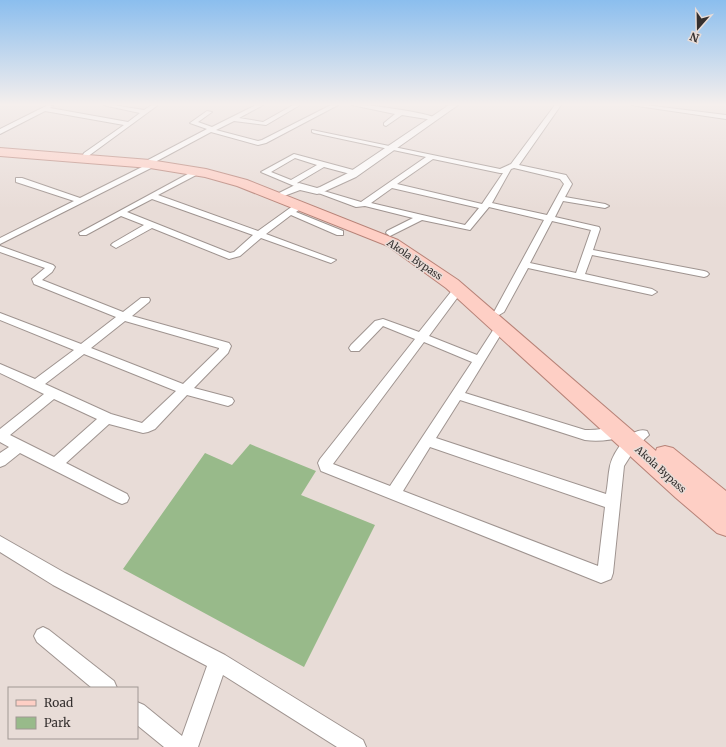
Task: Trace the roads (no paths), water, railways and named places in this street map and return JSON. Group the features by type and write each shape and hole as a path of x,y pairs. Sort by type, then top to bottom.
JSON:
{"main road":[{"name":"Akola Bypass","path":"0,148 154,162 220,172 291,188 390,233 424,252 631,437 726,525"},
{"name":"Akola Bypass","path":"0,152 154,162 197,171 242,183 295,209 393,243 458,290 492,312 631,437 726,506"}],"street":[{"path":"87,155 108,140"},
{"path":"0,241 81,201 192,140"},
{"path":"247,140 258,143 268,140"},
{"path":"354,140 500,171 511,168 563,176 568,184 524,264 492,312 479,360 393,494"},
{"path":"317,191 324,189 354,173 402,140"},
{"path":"354,173 294,156 266,172 291,188 317,191 359,205 366,204 467,228 486,205 532,140"},
{"path":"366,204 431,157"},
{"path":"291,188 322,164"},
{"path":"83,233 197,171"},
{"path":"19,180 81,201"},
{"path":"391,186 596,228 580,276"},
{"path":"152,196 331,260"},
{"path":"560,198 605,206"},
{"path":"121,213 228,256 237,254 259,235 295,209 340,233"},
{"path":"390,233 421,217"},
{"path":"116,246 151,225"},
{"path":"0,249 50,267 49,270 37,279 38,282 125,317 225,346 224,350 187,390 145,428 107,418 1,369"},
{"path":"588,252 704,274"},
{"path":"524,264 652,292"},
{"path":"456,395 589,436 631,437 618,463 605,573 601,575 393,494 328,468 325,463 458,290"},
{"path":"36,385 145,300"},
{"path":"0,316 187,390 228,401"},
{"path":"355,348 381,322 422,336 479,360"},
{"path":"53,393 0,436 122,498"},
{"path":"56,464 107,418"},
{"path":"428,440 613,503"},
{"path":"0,461 19,446"},
{"path":"0,543 64,581 218,662 356,747"},
{"path":"43,636 106,687"},
{"path":"188,747 218,662"},
{"path":"138,713 180,747"}]}
